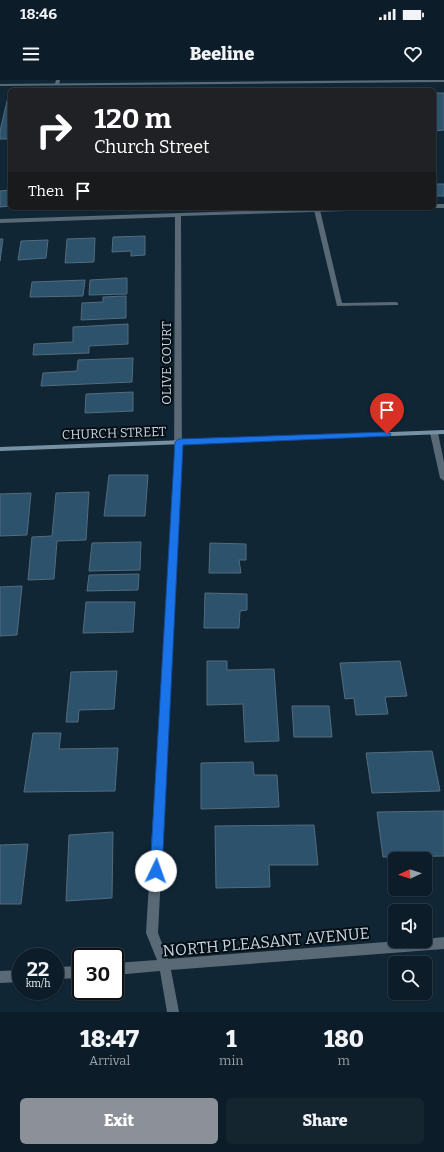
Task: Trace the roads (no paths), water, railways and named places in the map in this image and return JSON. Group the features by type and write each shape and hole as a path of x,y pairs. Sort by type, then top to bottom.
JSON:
{"street":[{"path":"0,84 58,82 444,81"},
{"path":"0,221 318,210 339,305 396,304"},
{"name":"OLIVE COURT","path":"173,1012 165,966 152,933 179,442 178,215"},
{"name":"CHURCH STREET","path":"0,449 444,432"},
{"path":"434,433 444,478"},
{"name":"NORTH PLEASANT AVENUE","path":"124,969 444,944"},
{"path":"0,977 12,976"}]}
